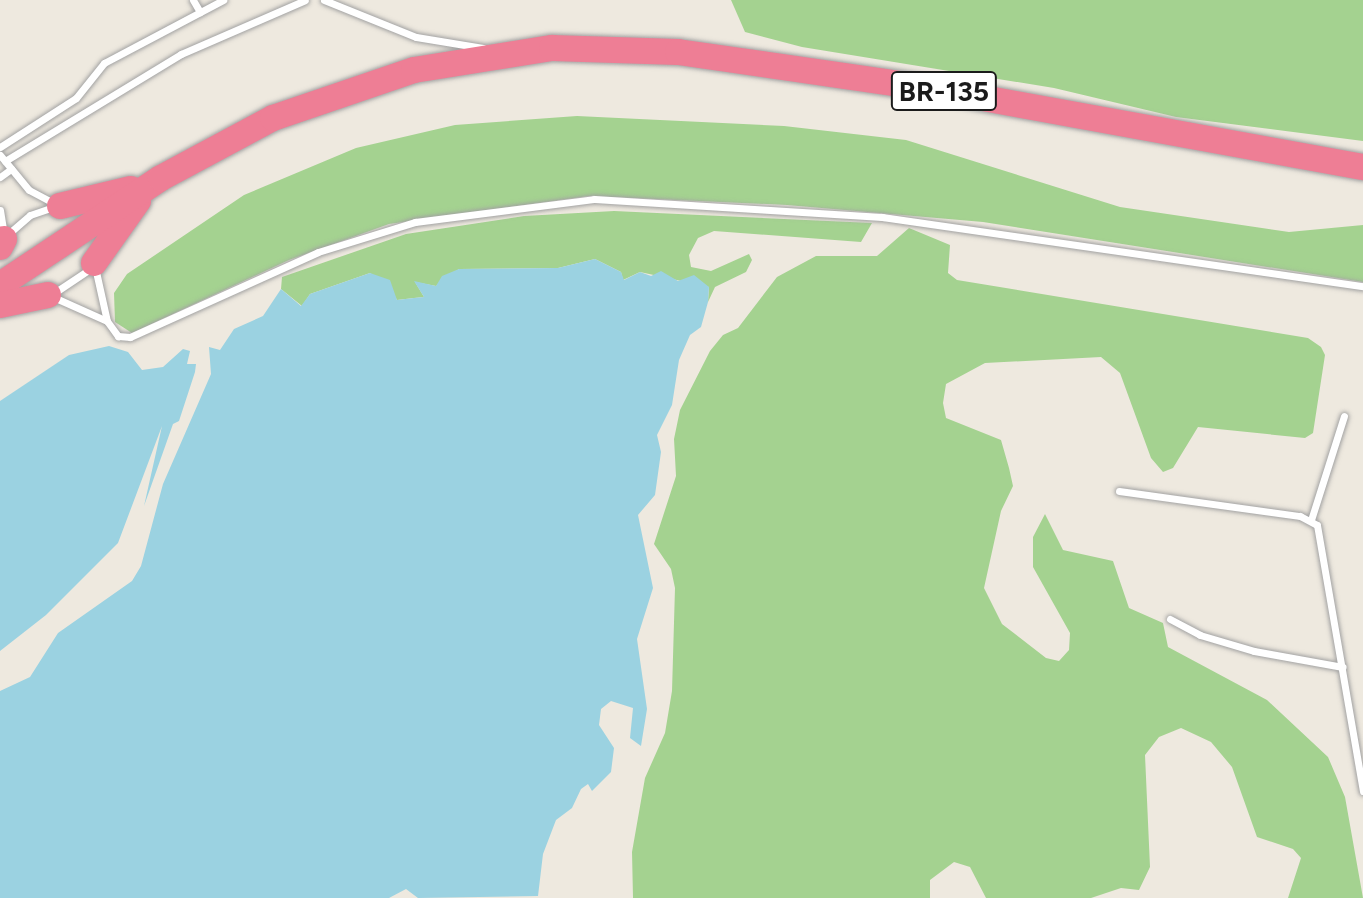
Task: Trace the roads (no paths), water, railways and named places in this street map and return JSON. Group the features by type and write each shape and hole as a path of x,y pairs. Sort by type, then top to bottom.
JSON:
{"highway":[{"name":"BR-135","path":"15,270 84,231 161,178 232,138 326,97 414,70 521,51 620,47 678,52 944,91 1363,167"},
{"path":"84,231 161,178"},
{"path":"84,231 161,178"},
{"path":"0,305 15,270"}],"lane":[{"path":"193,0 200,12"},
{"path":"0,147 76,98 104,63 223,0"},
{"path":"0,177 5,162 181,54 305,0"},
{"path":"324,0 443,45 521,51"},
{"path":"5,162 36,196 84,231 107,321 118,336 130,337 318,252 415,222 594,199 882,217 1363,286"},
{"path":"0,210 15,270 107,321"},
{"path":"15,270 30,215 84,231"},
{"path":"15,270 84,276 84,231"},
{"path":"1311,520 1344,416"},
{"path":"1119,491 1311,520 1323,539 1363,791"},
{"path":"1170,619 1200,635 1254,651 1343,667"}],"water":[{"path":"595,259 621,272 624,280 640,272 651,276 661,271 678,281 694,275 709,287 708,302 701,327 690,335 679,360 672,405 657,435 661,452 655,495 638,515 653,588 637,639 647,709 641,746 630,738 633,708 611,701 601,709 599,725 614,748 611,772 592,791 588,784 581,789 572,808 556,820 543,854 538,896 418,898 406,889 389,898 0,898 0,691 30,677 58,633 132,581 141,566 163,484 211,374 209,347 220,350 234,329 263,316 281,289 301,306 310,294 370,273 390,280 397,300 424,297 414,281 436,286 442,276 459,269 558,268"},
{"path":"109,346 128,352 142,370 163,367 183,349 190,351 187,364 196,364 195,372 179,421 173,424 144,506 162,426 118,543 46,615 0,651 0,401 69,355"}]}
